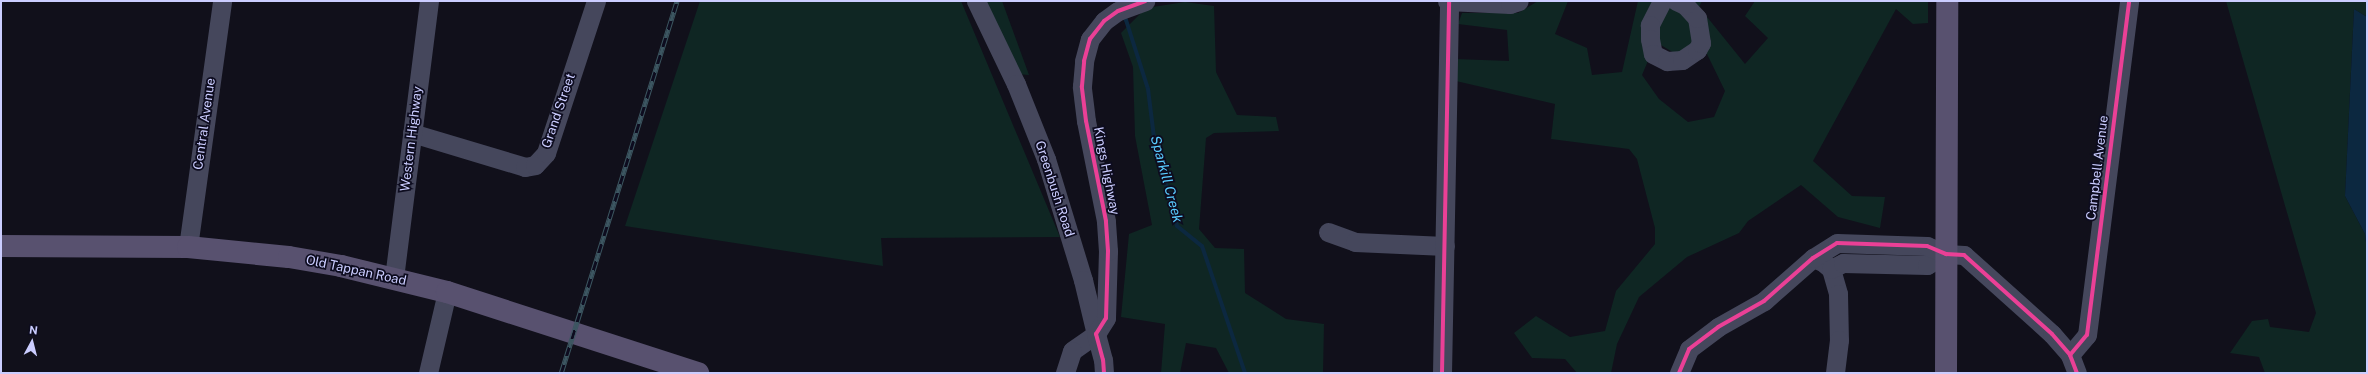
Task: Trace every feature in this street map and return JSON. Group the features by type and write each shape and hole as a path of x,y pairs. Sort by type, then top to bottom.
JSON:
{"main road":[{"path":"1946,373 1947,1"},
{"name":"Old Tappan Road","path":"1,246 188,247 289,257 394,278 447,292 698,373"}],"street":[{"name":"Central Avenue","path":"188,247 222,1"},
{"name":"Western Highway","path":"394,278 429,1"},
{"name":"Grand Street","path":"412,133 525,167 535,165 546,153 596,1"},
{"name":"Greenbush Road","path":"976,1 1016,84 1046,159 1083,280 1096,334"},
{"name":"Kings Highway","path":"1096,334 1106,318 1107,238 1086,121 1082,86 1084,60 1090,39 1104,21 1118,11 1145,1"},
{"path":"1442,373 1448,1 1510,4 1519,1"},
{"path":"1662,1 1650,25 1650,38 1653,54 1667,61 1682,60 1697,50 1701,43 1697,18 1685,5 1676,1"},
{"name":"Campbell Avenue","path":"2070,355 2087,335 2129,1"},
{"path":"1328,232 1355,242 1445,246"},
{"path":"1083,280 1098,261 1107,238"},
{"path":"1679,373 1689,349 1718,327 1764,301 1813,258 1837,243 1928,246 1946,254 1964,255 2052,334 2070,355 2077,373"},
{"path":"1831,269 1843,263 1927,265 1946,254"},
{"path":"1813,258 1823,262 1831,269 1838,294 1839,340 1835,373"},
{"path":"428,373 447,292"},
{"path":"1065,373 1072,351 1096,334 1104,360 1104,373"}],"green space":[{"path":"700,1 961,1 1060,237 881,238 883,266 625,226"},
{"path":"982,1 1002,1 1029,75 1016,74"},
{"path":"1538,1 1568,1 1555,34 1587,48 1592,75 1622,72 1638,1 1702,1 1699,7 1745,64 1768,38 1745,16 1755,1 1928,1 1928,23 1913,24 1896,9 1813,161 1852,196 1885,197 1880,228 1838,217 1801,185 1748,221 1739,233 1687,257 1639,297 1617,344 1611,373 1577,373 1565,359 1532,358 1514,333 1536,316 1570,337 1605,331 1616,291 1655,244 1655,228 1637,159 1629,149 1551,139 1555,104 1456,81 1455,59 1509,61 1507,30 1458,24 1462,13 1518,13","holes":["1656,42 1674,53 1707,54 1725,91 1714,117 1688,122 1659,99 1642,75"]},
{"path":"2226,1 2367,1 2367,17 2354,9 2345,196 2365,234 2367,251 2367,373 2265,373 2259,357 2230,353 2252,321 2268,319 2270,327 2309,332 2316,313"},
{"path":"1185,2 1214,6 1216,72 1237,115 1276,117 1279,131 1214,133 1206,138 1199,229 1215,248 1244,249 1245,293 1286,319 1324,324 1323,373 1229,373 1216,348 1186,343 1180,373 1161,373 1165,324 1121,317 1129,234 1152,225 1135,136 1133,67 1121,33 1146,8"}],"water":[{"path":"2354,9 2367,17 2367,251 2365,234 2345,196"}],"waterway":[{"name":"Sparkill Creek","path":"1122,15 1126,20 1148,89 1154,137 1177,226 1202,246 1245,373"}],"railway":[{"path":"561,373 677,1"}],"cycle path":[{"path":"1104,373 1103,360 1096,334 1106,318 1108,251 1106,221 1086,121 1082,86 1084,61 1090,39 1104,21 1118,11 1145,1"},
{"path":"1442,373 1449,1"},
{"path":"2070,355 2087,335 2129,1"},
{"path":"1679,373 1689,349 1718,327 1764,301 1813,258 1837,243 1927,246 1946,254 1964,255 2052,334 2070,355 2077,373"}]}
